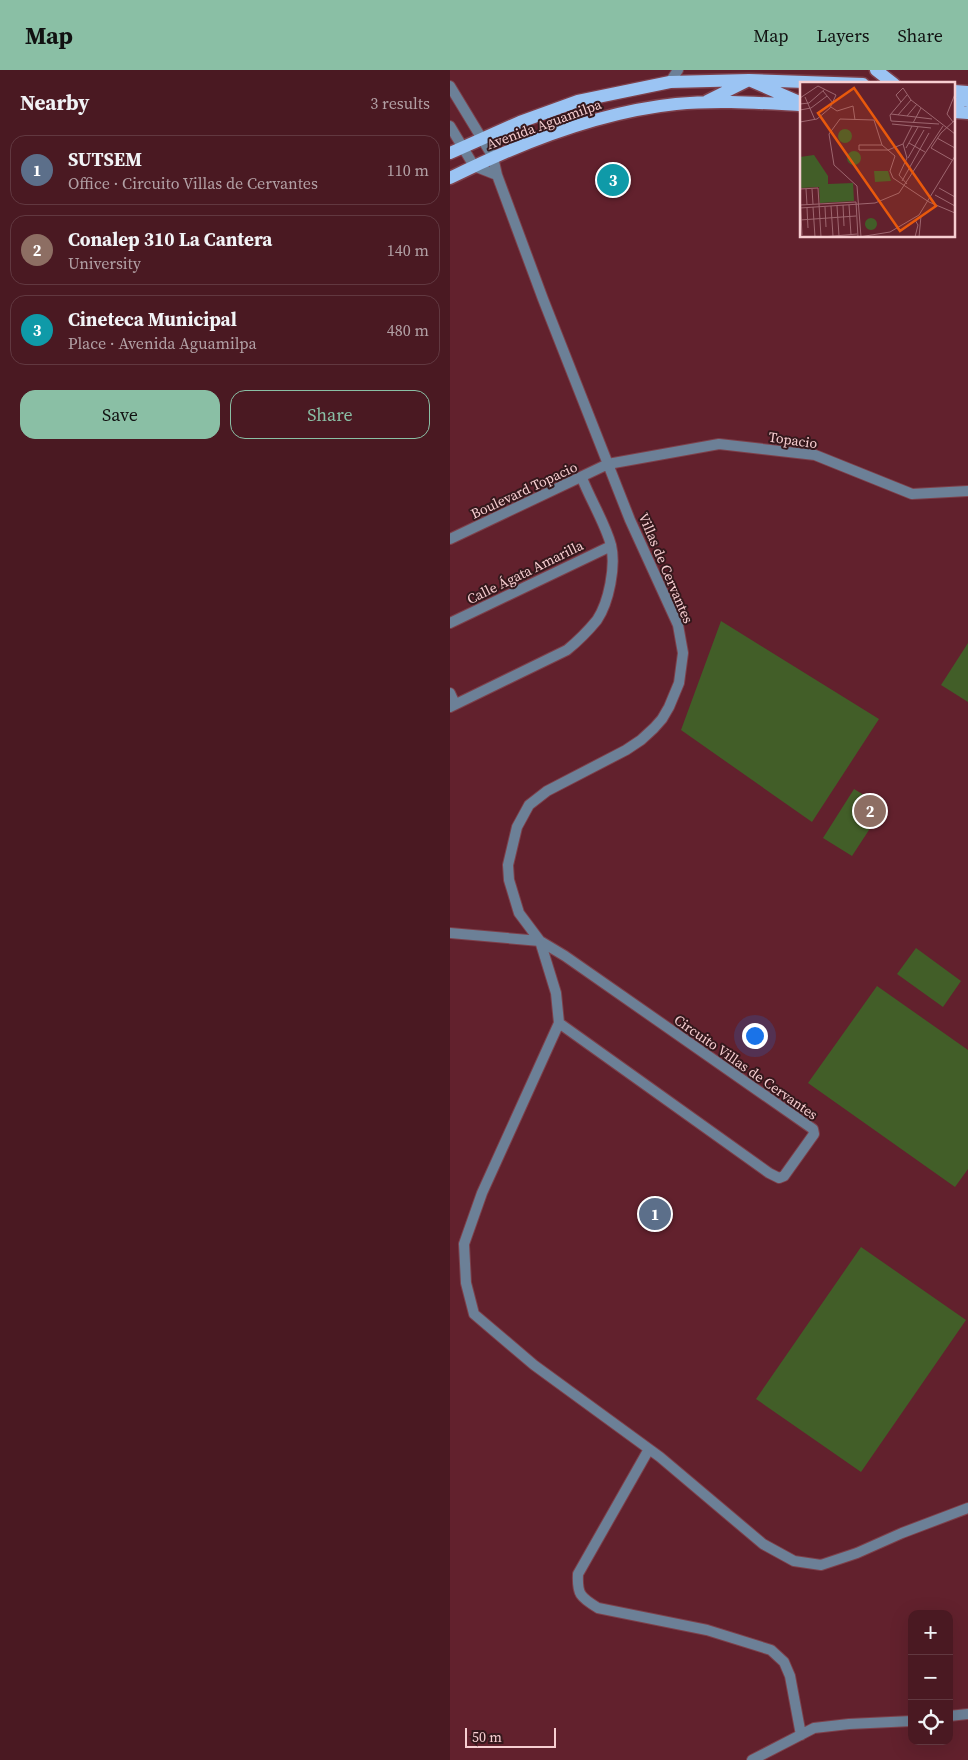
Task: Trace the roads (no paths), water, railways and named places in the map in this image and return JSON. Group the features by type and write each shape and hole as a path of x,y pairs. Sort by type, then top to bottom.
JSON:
{"main road":[{"path":"876,70 891,82"},
{"name":"Avenida Aguamilpa","path":"450,153 541,113 578,101 670,82 749,75 838,82"},
{"path":"702,103 749,75 800,103"},
{"path":"956,104 964,100 968,101"},
{"name":"Avenida Aguamilpa","path":"450,178 493,157 589,121 666,106 702,103 800,104"}],"street":[{"path":"670,82 678,70"},
{"name":"Villas de Cervantes","path":"450,86 493,157 497,175 543,299 630,520 678,625 683,653 679,683 669,707 654,728 626,750 547,791 529,804 517,827 508,865 509,880 519,913 540,941 556,993 559,1023"},
{"path":"450,126 474,166 497,175"},
{"name":"Topacio","path":"608,464 719,444 815,455 912,494 968,491"},
{"name":"Boulevard Topacio","path":"450,539 608,464"},
{"path":"450,693 453,705 567,650 581,639 598,618 606,598 612,565 611,546 582,478"},
{"name":"Calle Ágata Amarilla","path":"450,622 611,546"},
{"path":"450,933 540,941"},
{"name":"Circuito Villas de Cervantes","path":"540,941 565,956 813,1129 814,1134 784,1176 779,1178 710,1132 559,1023"},
{"path":"559,1023 482,1193 464,1244 466,1283 474,1314 534,1365 649,1449 763,1544 794,1561 821,1565 857,1553 902,1533 968,1508"},
{"path":"649,1449 578,1574 577,1589 584,1600 598,1608 707,1630 771,1650 784,1662 790,1676 801,1735"},
{"path":"953,1716 968,1714"},
{"path":"752,1760 814,1728 908,1720"}],"place":[{"name":"Cineteca Municipal","path":"613,180"},
{"name":"Conalep 310 La Cantera","path":"870,811"},
{"name":"SUTSEM","path":"655,1214"}]}
